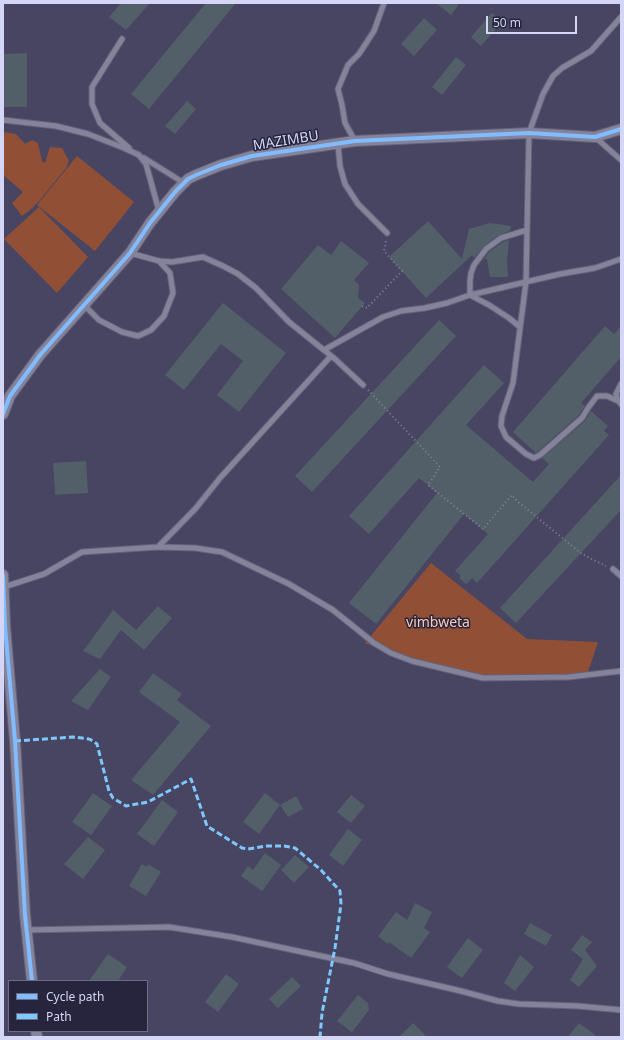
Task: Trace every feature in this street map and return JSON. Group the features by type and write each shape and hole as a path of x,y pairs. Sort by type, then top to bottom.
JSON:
{"street":[{"path":"595,137 621,130"},
{"name":"MAZIMBU","path":"3,414 10,396 40,355 130,253 160,212 184,183 196,175 221,165 252,156 355,141 530,133 595,137"},
{"path":"3,574 5,626 15,741 27,930 32,980"}],"lane":[{"path":"355,141 345,123 338,89 348,65 359,54 374,31 384,3"},
{"path":"619,403 607,396 597,396 582,418 540,455 534,458 526,454 506,437 501,426 502,416 513,383 526,282 530,133 543,94 553,76 562,68 591,51 621,17"},
{"path":"122,39 92,87 92,104 100,123 117,139 139,155 184,183"},
{"path":"3,120 56,126 88,134 139,155 146,164 160,212"},
{"path":"595,137 621,160"},
{"path":"338,144 340,166 346,184 358,204 387,233"},
{"path":"470,295 469,290 471,273 474,265 486,249 500,238 527,230"},
{"path":"130,253 159,261 172,262 203,257 238,274 256,288 289,322 324,350 363,385"},
{"path":"324,350 383,317 401,311 447,304 470,295 560,274 595,268 621,259"},
{"path":"84,305 99,320 122,332 138,336 152,330 164,316 173,293 170,273 159,261"},
{"path":"470,295 499,312 520,328"},
{"path":"158,547 196,508 225,473 331,356"},
{"path":"619,403 616,394 621,384"},
{"path":"4,587 44,574 82,552 158,547 182,547 222,552 250,564 289,584 333,610 374,643 391,653 412,661 483,678 569,677 621,671"},
{"path":"613,569 621,576"},
{"path":"27,930 169,927 232,937 354,963 388,974 461,990 498,1001 519,1004 578,1006 621,1010"}],"path":[{"path":"362,306 367,308 402,271 384,251 387,233"},
{"path":"363,385 440,467 428,485 483,530 512,495 517,501 582,554 613,569"}],"green space":[{"path":"4,132 16,134 25,144 32,140 38,143 42,161 45,163 50,147 62,148 69,161 66,168 40,200 22,216 12,203 23,192 3,175"},
{"path":"77,156 134,202 95,251 37,205"},
{"path":"39,207 88,257 57,293 4,239"},
{"name":"vimbweta","path":"431,563 527,639 598,642 587,675 478,677 419,663 365,643"}],"building":[{"path":"121,3 150,3 126,30 109,17"},
{"path":"206,3 236,3 149,109 131,94"},
{"path":"436,3 460,3 451,15"},
{"path":"492,13 502,22 481,46 471,37"},
{"path":"424,18 437,30 414,56 401,44"},
{"path":"27,53 27,107 3,107 3,54"},
{"path":"456,57 466,65 442,95 432,87"},
{"path":"187,101 196,109 175,134 165,126"},
{"path":"428,221 462,259 469,229 490,223 511,226 510,231 499,235 484,246 475,257 471,256 426,298 389,257"},
{"path":"509,240 507,260 508,277 490,277 487,259 484,259 489,252 503,242"},
{"path":"341,241 369,263 354,280 359,285 358,298 365,303 335,338 281,289 318,245 331,255"},
{"path":"223,303 286,353 239,412 217,395 243,361 221,344 184,390 165,375"},
{"path":"439,320 456,336 312,492 295,476"},
{"path":"605,326 614,334 621,326 621,357 581,403 585,406 579,415 536,453 513,432"},
{"path":"484,365 504,383 466,425 533,482 549,464 542,458 585,421 591,411 608,426 604,431 609,435 477,583 472,578 466,584 459,578 461,576 455,571 488,534 464,514 376,624 349,603 437,493 419,478 369,534 349,516"},
{"path":"86,461 88,493 55,495 53,463"},
{"path":"621,475 621,510 516,623 500,608"},
{"path":"158,606 172,618 144,650 121,630 100,659 83,651 113,610 136,630"},
{"path":"100,669 111,677 88,710 71,701"},
{"path":"153,673 182,694 177,700 211,726 153,795 131,780 180,722 139,692"},
{"path":"93,793 112,806 91,835 72,822"},
{"path":"265,793 280,805 259,834 243,822"},
{"path":"351,795 365,806 351,823 337,812"},
{"path":"296,796 303,809 288,817 280,805"},
{"path":"162,800 178,812 154,846 137,834"},
{"path":"348,829 362,840 343,866 329,855"},
{"path":"88,837 105,850 83,879 64,864"},
{"path":"265,853 281,865 262,891 241,876 248,866 253,870"},
{"path":"295,855 309,867 294,883 281,870"},
{"path":"142,864 147,867 148,864 161,872 146,896 129,886"},
{"path":"415,903 432,912 424,928 430,932 411,958 378,936 396,912 407,920"},
{"path":"530,923 552,935 546,946 524,934"},
{"path":"582,935 592,942 585,950 597,966 579,987 570,980 583,959 571,950"},
{"path":"468,938 483,950 462,978 447,967"},
{"path":"108,954 127,967 119,980 90,980"},
{"path":"520,955 534,967 515,991 504,983"},
{"path":"226,974 239,984 218,1012 205,1002"},
{"path":"292,977 301,986 278,1008 269,999"},
{"path":"358,995 368,1003 369,1010 352,1032 337,1021"},
{"path":"413,1023 427,1037 399,1037"},
{"path":"579,1023 598,1037 568,1037"}],"marked path":[{"path":"15,741 73,737 93,741 97,744 109,791 113,798 126,806 148,802 191,779 207,826 242,848 248,849 266,846 284,846 295,848 321,870 340,891 341,904 335,948 322,1013 320,1037"}],"cycle path":[{"path":"3,414 10,396 40,355 130,253 150,223 175,192 188,179 196,175 221,165 252,156 355,141 529,133 595,137 621,129"},
{"path":"3,575 5,626 15,741 25,915 32,980"}]}
